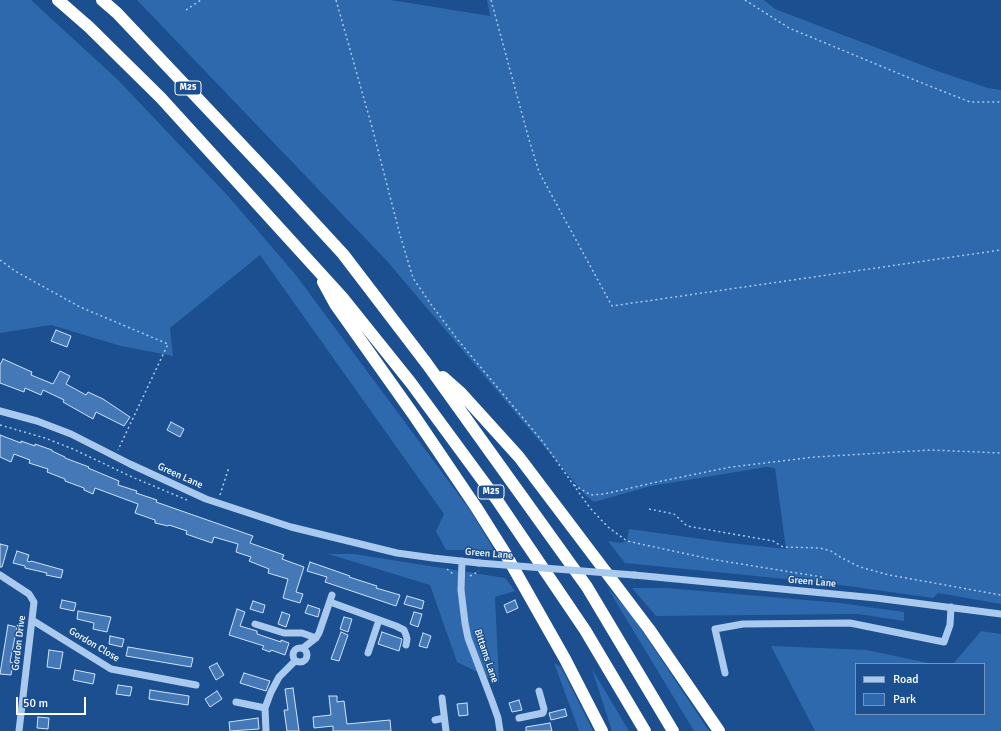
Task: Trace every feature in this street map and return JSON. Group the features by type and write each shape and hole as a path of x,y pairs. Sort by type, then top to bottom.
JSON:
{"highway":[{"name":"M25","path":"58,0 162,98 342,297 411,383 497,500 585,630 645,731"},
{"name":"M25","path":"102,0 117,13 343,254 427,364 587,587 673,731"},
{"name":"M25","path":"316,267 334,304 413,414 476,507 505,553 565,659 602,731"},
{"name":"M25","path":"427,364 461,393 519,457 649,629 719,731"}],"street":[{"name":"Green Lane","path":"0,411 37,421 72,434 209,504 218,503 291,527 397,553 462,562 480,567 634,575 829,594 1001,614"},
{"name":"Bittams Lane","path":"462,562 461,590 468,638 498,718 500,731"},
{"name":"Gordon Drive","path":"0,575 29,594 34,602 19,731"},
{"path":"266,731 265,708 274,685 295,661 292,654 293,651 303,648 316,638 331,598 404,630 407,639 406,645"},
{"path":"725,673 715,629 743,624 850,623 944,642 950,625 951,607"},
{"name":"Gordon Close","path":"32,620 111,669 196,684"},
{"path":"368,653 379,620"},
{"path":"255,624 284,633 302,633 316,638"},
{"path":"519,718 543,712 544,709 539,691"},
{"path":"442,698 446,731"},
{"path":"236,702 265,708"},
{"path":"435,720 444,718"}],"path":[{"path":"186,10 201,0"},
{"path":"336,0 413,278 458,340 543,442 590,508 608,527 627,541 710,559 822,577 826,583 829,594"},
{"path":"491,0 539,172 612,306 1001,250"},
{"path":"745,0 789,28 912,79 970,102 1001,102"},
{"path":"0,260 14,271 80,307 168,344 119,448"},
{"name":"Green Lane","path":"0,425 45,438 73,449 132,477 189,501"},
{"path":"572,484 591,495 604,494 731,467 815,457 930,450 1001,453"},
{"path":"218,503 229,467"},
{"path":"649,508 674,514 687,526 772,541 783,547 820,548 831,551 860,567 889,574 1001,595"},
{"name":"Green Lane","path":"468,581 470,576 480,567"}],"green space":[{"path":"0,0 31,0 118,80 228,196 295,274 470,510 494,550 446,550 436,531 444,514 260,255 170,328 173,356 121,346 51,325 0,333"},
{"path":"137,0 391,0 490,16 487,0 764,0 775,9 940,72 988,88 1001,90 1001,604 938,593 933,598 826,583 625,563 608,541 620,543 627,541 629,529 786,549 775,468 766,467 651,486 594,502 586,496 387,261"},
{"path":"328,554 354,554 505,578 515,591 495,597 499,683 457,662 430,585"},
{"path":"607,587 631,614 709,731 694,731"},
{"path":"632,588 667,588 840,603 904,612 904,621 858,614 656,616"},
{"path":"981,631 1001,634 1001,731 815,731 771,646 867,650 928,663 855,663 855,715 985,715 985,663 954,663"},
{"path":"554,663 561,667 593,731 579,731"},
{"path":"592,669 629,731 612,731"}],"building":[{"path":"56,330 71,336 67,347 51,341"},
{"path":"3,359 32,372 31,375 53,384 60,371 70,376 66,384 86,395 88,392 103,399 130,417 124,426 96,412 93,419 63,402 64,400 43,390 41,395 25,388 24,392 0,383 0,365"},
{"path":"171,422 184,429 180,437 167,430"},
{"path":"0,435 21,443 21,441 35,446 35,444 52,450 65,458 119,481 118,485 137,491 136,493 157,500 156,502 253,536 250,543 284,555 282,559 304,567 296,592 303,594 300,603 283,598 288,579 268,573 269,569 249,561 251,557 236,552 238,544 214,537 212,543 186,534 187,531 169,525 155,523 155,520 135,513 138,504 95,488 93,494 84,490 84,488 47,472 48,469 29,463 30,460 14,454 11,462 0,457"},
{"path":"0,544 8,546 2,567 0,567"},
{"path":"17,551 29,555 27,561 63,570 61,578 46,575 47,573 25,568 25,566 13,563"},
{"path":"310,562 377,586 376,588 400,595 396,606 325,582 327,577 307,571"},
{"path":"407,596 424,601 422,609 404,604"},
{"path":"62,600 76,603 74,611 60,608"},
{"path":"515,600 518,608 507,613 504,605"},
{"path":"253,601 265,605 263,613 250,609"},
{"path":"308,605 320,609 318,617 305,613"},
{"path":"237,609 245,612 240,626 257,631 257,634 281,642 281,640 289,643 285,655 271,650 270,652 262,649 264,646 229,635"},
{"path":"78,611 111,617 107,632 93,629 94,623 77,619"},
{"path":"282,612 290,615 286,627 278,624"},
{"path":"414,612 422,614 418,627 410,624"},
{"path":"344,617 352,619 348,632 340,629"},
{"path":"8,625 17,627 10,662 13,663 11,675 0,674"},
{"path":"341,632 348,635 339,661 331,659"},
{"path":"382,632 402,639 399,651 378,644"},
{"path":"423,633 431,636 427,648 419,646"},
{"path":"110,636 124,639 122,647 109,644"},
{"path":"128,647 193,658 191,667 126,656"},
{"path":"49,650 63,652 60,669 47,667"},
{"path":"217,663 224,675 216,680 209,667"},
{"path":"75,670 95,674 93,684 73,680"},
{"path":"244,673 270,681 266,691 240,683"},
{"path":"118,685 132,687 130,696 116,694"},
{"path":"293,688 299,731 287,731 284,710 288,710 285,689"},
{"path":"150,690 189,696 188,705 149,699"},
{"path":"217,691 222,699 210,707 205,699"},
{"path":"329,696 337,696 337,702 344,701 347,724 390,720 391,731 333,731 333,726 314,728 313,717 331,715"},
{"path":"519,700 522,710 512,712 509,703"},
{"path":"467,703 468,715 459,716 457,704"},
{"path":"565,709 567,716 551,720 549,713"},
{"path":"38,717 49,718 48,729 37,728"},
{"path":"258,718 259,729 230,731 229,722"},
{"path":"550,723 552,731 526,731 526,727"}]}
